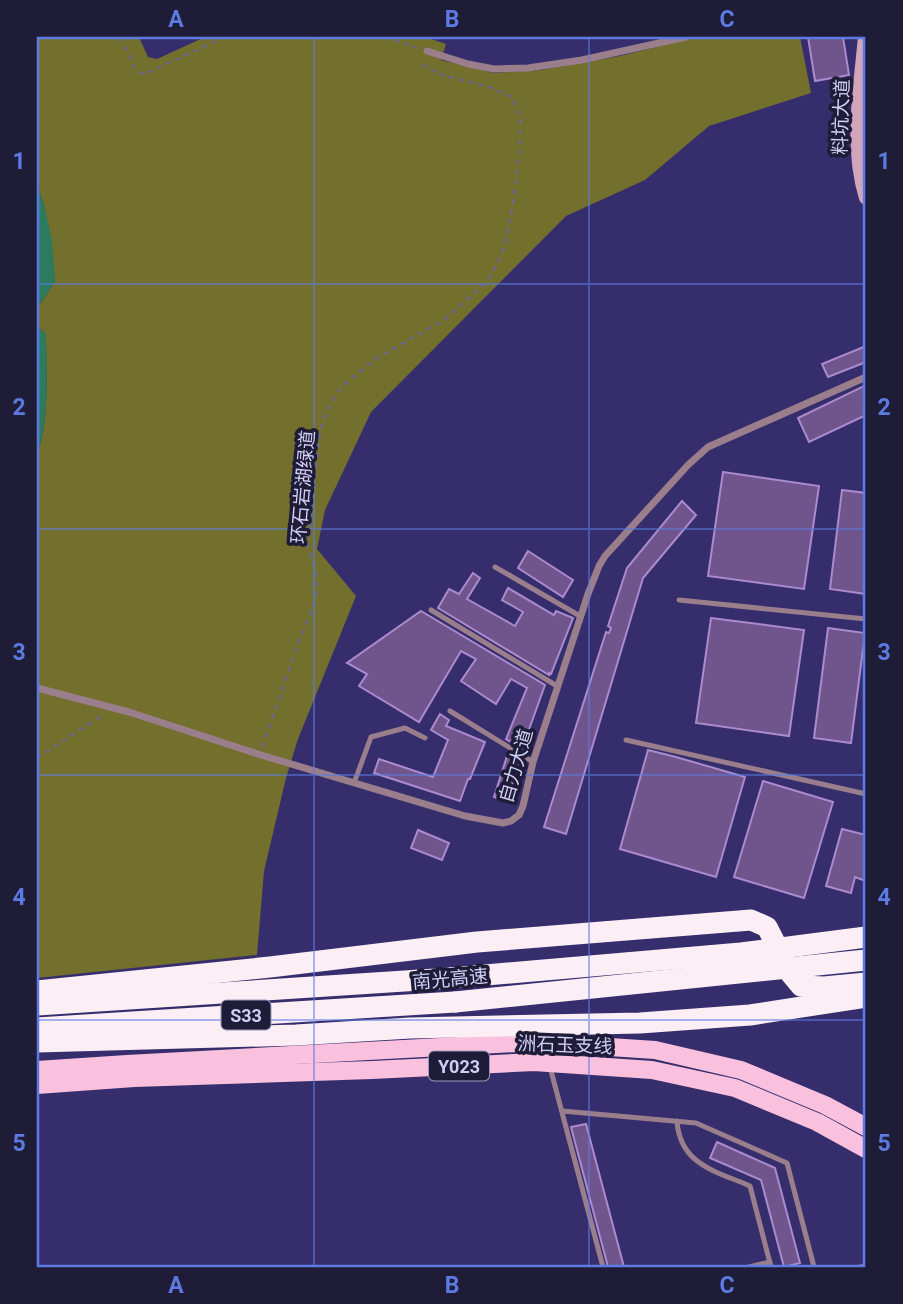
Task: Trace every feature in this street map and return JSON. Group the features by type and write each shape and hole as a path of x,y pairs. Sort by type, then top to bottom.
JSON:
{"highway":[{"path":"37,991 477,942 751,920 767,928 791,974 801,986 866,983"},
{"name":"南光高速","path":"37,1005 451,978 741,953 866,937"},
{"name":"南光高速","path":"37,1028 455,1002 866,960"},
{"path":"37,1042 296,1035 410,1028 640,1023 750,1015 866,997"}],"main road":[{"name":"洲石玉支线","path":"37,1070 534,1042 655,1050 741,1070 825,1104 866,1127"},
{"name":"洲石玉支线","path":"37,1085 134,1078 534,1062 652,1070 735,1088 817,1122 866,1149"}],"street":[{"path":"427,51 495,69 528,68 582,60 686,37"},
{"name":"料坑大道","path":"865,37 857,130 859,171 866,198"},
{"name":"自力大道","path":"37,688 114,708 465,816 503,823 511,821 519,815 533,762 580,616 594,575 605,556 701,451 866,377"}],"lane":[{"path":"495,567 580,616"},
{"path":"679,600 866,619"},
{"path":"431,610 557,686"},
{"path":"450,711 533,762"},
{"path":"354,783 371,737 405,728 425,738"},
{"path":"626,740 866,794"},
{"path":"549,1063 603,1267"},
{"path":"562,1111 696,1123 787,1163 814,1267"},
{"path":"677,1121 680,1141 692,1158 699,1164 750,1186 770,1264 748,1267"},
{"path":"860,1267 866,1266"}],"path":[{"path":"120,37 137,71 145,74 225,37"},
{"path":"385,37 427,51"},
{"name":"环石岩湖绿道","path":"261,748 317,590 316,574 308,547 320,432 326,412 341,387 375,359 444,320 487,282 503,251 511,216 521,119 512,97 489,87 439,74 423,65 427,51"},
{"path":"37,758 114,708"}],"shaded area":[{"path":"37,37 139,37 148,57 157,59 205,37 425,37 446,44 441,60 494,73 541,70 620,56 698,37 800,37 811,93 709,126 645,180 566,216 371,412 325,510 317,549 356,596 298,739 286,778 264,871 257,955 37,978 37,455 46,411 47,379 46,334 37,326 37,303 41,303 55,281 44,205 37,189"},
{"path":"37,189 44,205 52,240 55,281 41,303 37,303"},
{"path":"37,326 46,334 47,379 46,411 37,455"}],"building":[{"path":"808,37 843,37 849,75 815,81"},
{"path":"866,346 866,362 828,377 822,364"},
{"path":"866,385 866,415 809,442 798,418"},
{"path":"723,472 819,486 804,589 708,576"},
{"path":"842,490 866,493 866,594 830,589"},
{"path":"682,501 696,515 643,578 566,834 544,827 606,632 609,633 611,628 608,626 627,568"},
{"path":"528,551 573,580 563,597 518,568"},
{"path":"473,573 480,578 467,599 515,626 523,612 502,600 508,588 554,615 556,611 573,618 551,674 438,608 449,589 459,594"},
{"path":"421,611 545,685 522,749 506,739 527,688 511,679 496,704 461,681 476,659 461,651 419,722 359,686 367,674 347,663"},
{"path":"711,618 804,630 789,736 696,723"},
{"path":"828,628 865,633 851,743 814,738"},
{"path":"440,714 449,720 446,726 485,742 460,801 374,773 379,759 433,777 448,740 431,730"},
{"path":"648,750 745,777 716,877 620,849"},
{"path":"508,753 520,762 507,802 494,797"},
{"path":"763,781 833,802 804,898 734,877"},
{"path":"842,829 866,835 866,881 855,877 851,893 826,886"},
{"path":"418,830 449,843 442,860 411,848"},
{"path":"586,1124 624,1267 608,1267 571,1127"},
{"path":"717,1142 775,1168 800,1263 784,1267 761,1180 710,1158"}]}
